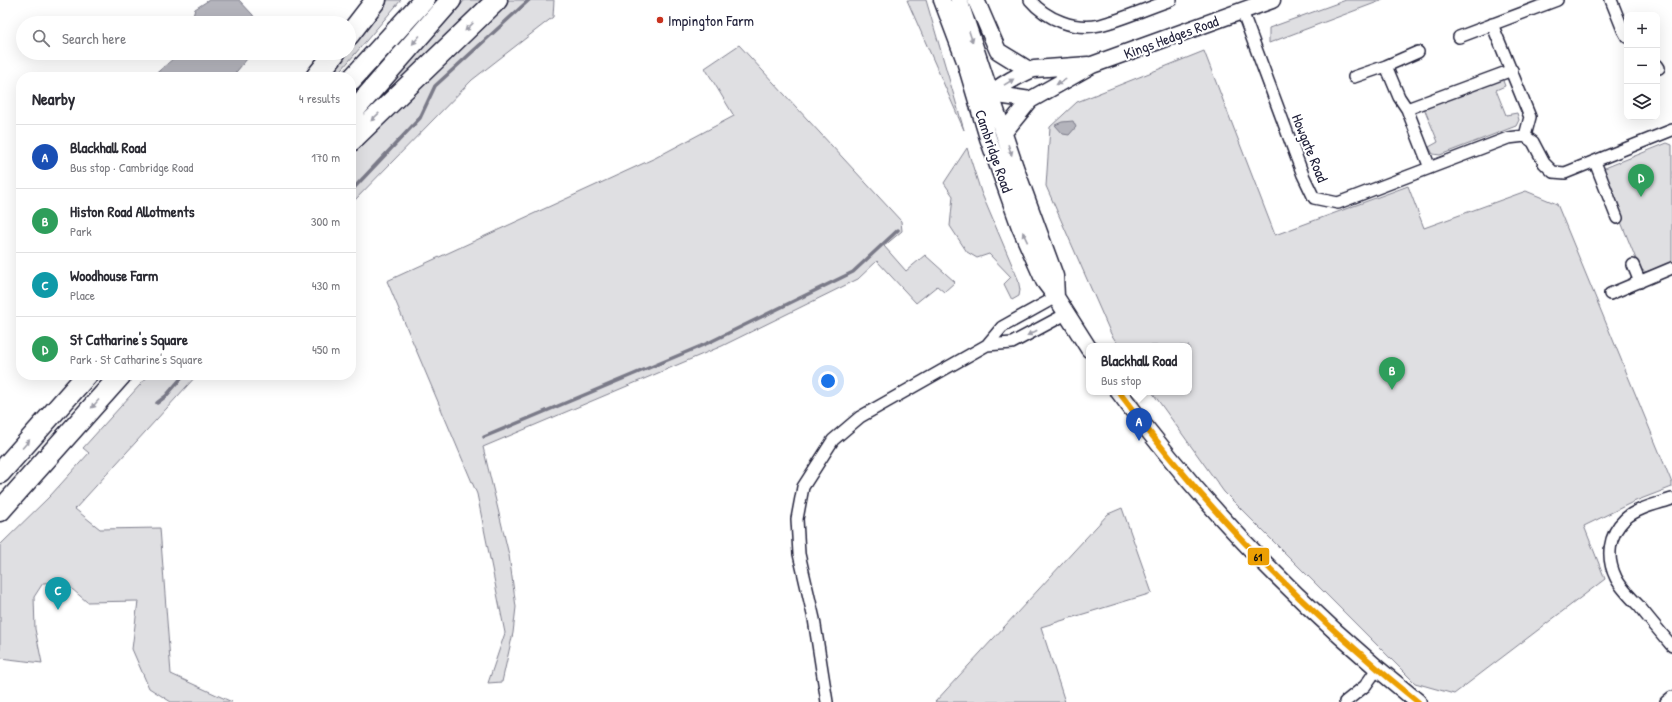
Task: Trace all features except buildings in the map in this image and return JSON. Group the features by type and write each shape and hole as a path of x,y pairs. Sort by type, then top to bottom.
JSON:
{"highway":[{"path":"356,25 376,0"},
{"path":"356,75 424,0"},
{"path":"356,108 451,0"},
{"path":"356,136 497,0"},
{"path":"320,72 329,60"},
{"path":"0,473 83,380"},
{"path":"0,511 117,380"}],"main road":[{"name":"Cambridge Road","path":"942,0 974,89 988,138 1020,227 1044,281 1086,344"},
{"name":"Cambridge Road","path":"959,0 1055,276 1056,297"},
{"path":"976,0 998,51 1029,70"},
{"name":"Kings Hedges Road","path":"1004,132 1030,100 1092,65 1272,0"},
{"name":"Kings Hedges Road","path":"991,95 1007,82 1029,70 1092,65"},
{"path":"974,89 991,95 1030,100"},
{"path":"988,138 987,111 991,95"},
{"path":"1121,395 1183,474 1268,567 1377,669 1418,702"}],"street":[{"path":"1030,0 1034,6 1052,18 1072,25 1099,25 1171,0"},
{"path":"1459,37 1556,0"},
{"path":"1611,0 1624,32"},
{"name":"Howgate Road","path":"1242,11 1303,175 1314,198 1338,203 1508,138 1525,136"},
{"path":"1492,24 1530,117 1525,136 1533,142 1544,163 1553,172 1565,173 1672,130"},
{"path":"1354,77 1386,66 1418,52"},
{"path":"1386,66 1399,97 1407,109 1430,168"},
{"path":"1407,109 1512,70"},
{"path":"1595,162 1617,218"},
{"path":"1633,265 1640,282"},
{"path":"1610,294 1672,268"},
{"path":"827,702 814,619 798,554 797,519 803,487 834,440 860,418 987,345 1002,327 1056,297"},
{"path":"987,345 1012,343 1066,314"},
{"path":"1672,499 1634,513 1625,519 1615,531 1611,540 1609,552 1610,565 1616,579 1672,646"},
{"path":"1345,702 1364,686 1377,669"},
{"path":"1666,702 1672,697"}],"shaded area":[{"path":"209,0 239,0 253,16 193,16 195,9"},
{"path":"388,0 401,0 356,53 356,41"},
{"path":"465,0 484,0 383,96 398,74"},
{"path":"507,0 554,0 553,17 472,80 356,199 356,150 461,43"},
{"path":"907,0 926,0 964,130"},
{"path":"1346,0 1383,0 1269,43 1269,28"},
{"path":"739,45 901,221 902,231 884,246 906,271 925,255 955,282 944,292 937,286 916,303 877,261 858,279 722,346 483,447 509,555 516,607 513,633 502,682 488,683 505,633 477,494 387,281 655,158 734,116 705,68"},
{"path":"1204,51 1275,235 1408,186 1424,228 1526,191 1557,204 1672,483 1672,487 1633,502 1584,526 1605,579 1454,694 1415,683 1224,492 1154,395 1192,395 1192,343 1117,343 1111,334 1046,186 1050,127 1077,102"},
{"path":"172,60 246,60 236,72 158,72"},
{"path":"341,60 350,60 340,72 332,71"},
{"path":"1502,78 1505,86 1496,90 1506,115 1517,113 1519,120 1516,126 1440,155 1433,154 1429,147 1438,142 1424,108"},
{"path":"1073,121 1076,127 1069,135 1063,134 1055,125 1062,122"},
{"path":"1667,143 1672,145 1672,262 1646,272 1640,269 1600,170"},
{"path":"967,148 981,192 1018,279 1020,290 1019,296 1012,300 1004,284 1011,277 989,254 977,258 967,252 950,226 953,196 944,183"},
{"path":"144,380 192,380 75,509 100,529 160,528 171,674 232,702 171,702 149,688 132,649 138,601 87,602 64,582 43,583 34,597 35,629 42,663 0,658 0,545 50,496 89,453 83,448"},
{"path":"1122,508 1152,593 1041,627 1065,702 935,702 1108,514"}],"waterway":[{"path":"356,186 420,118 435,86 529,0"},
{"path":"484,437 708,343 853,272 898,230"},
{"path":"157,403 166,396 180,380"}],"transit line":[{"name":"61","path":"1121,395 1186,477 1258,557 1336,632 1376,668 1418,702"}],"place":[{"name":"Impington Farm","path":"660,20"},
{"name":"St Catharine's Square","path":"1641,197"},
{"name":"Histon Road Allotments","path":"1392,390"},
{"name":"Blackhall Road","path":"1139,441"},
{"name":"Woodhouse Farm","path":"58,610"}]}
